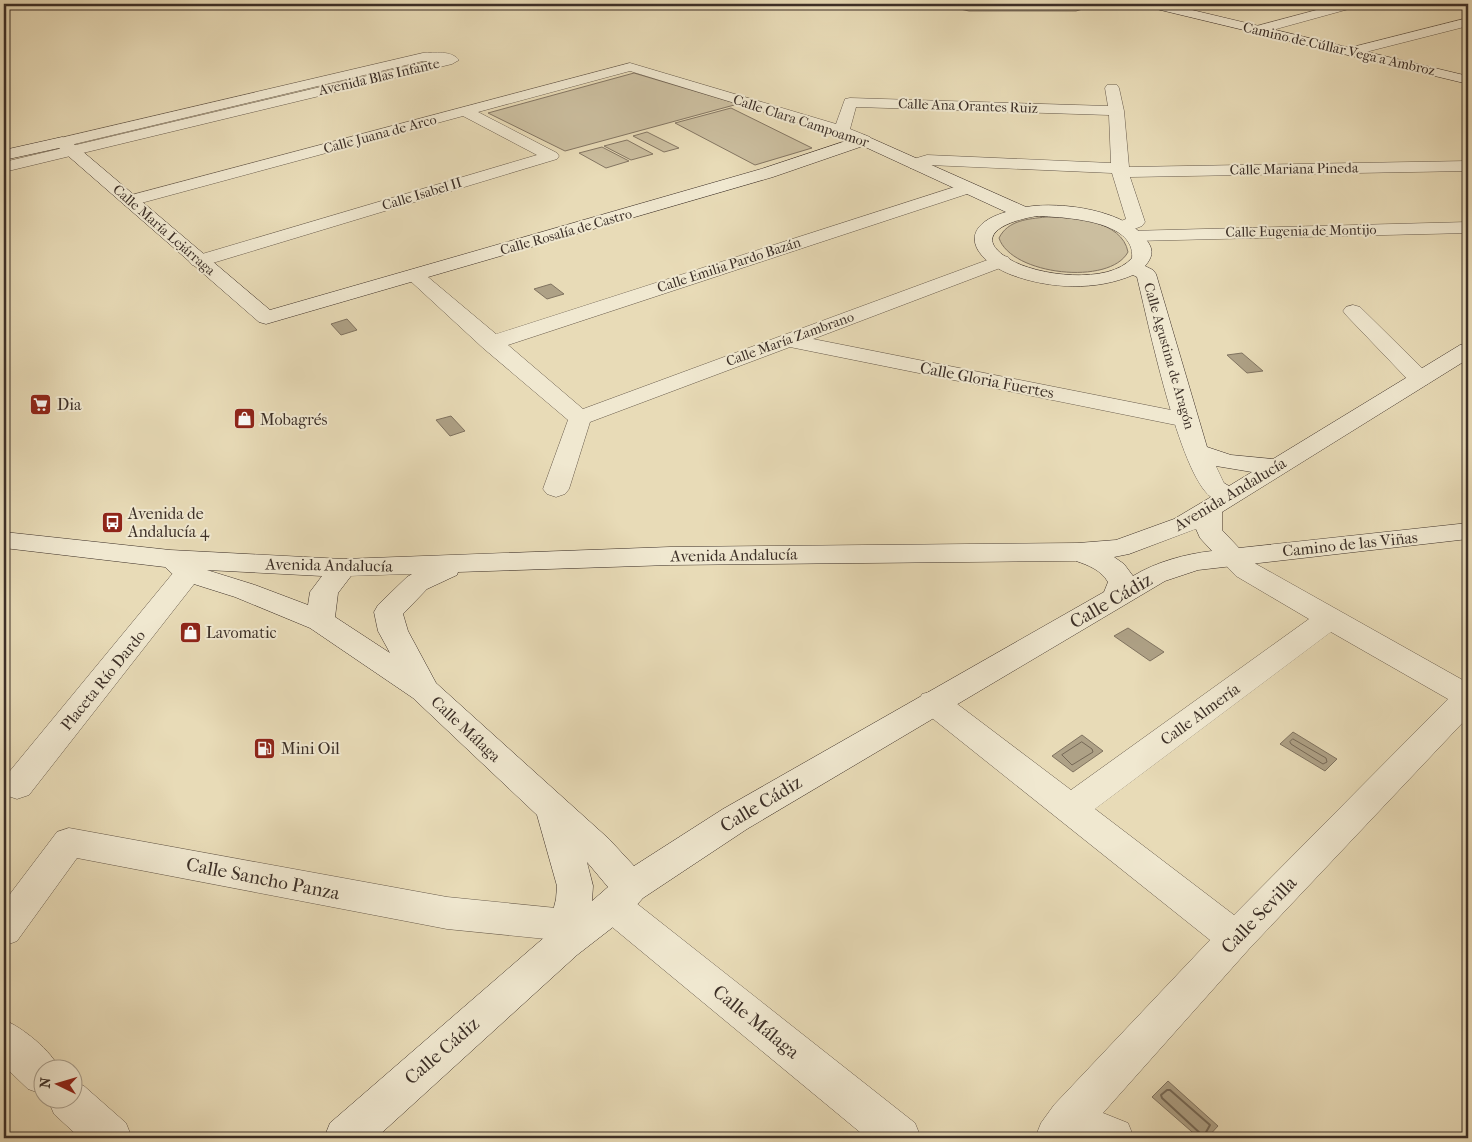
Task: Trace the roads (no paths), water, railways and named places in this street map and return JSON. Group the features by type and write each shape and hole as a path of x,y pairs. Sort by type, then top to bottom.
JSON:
{"street":[{"name":"Camino de Cúllar Vega a Ambroz","path":"1152,4 1468,80"},
{"path":"1258,30 1352,4"},
{"path":"1350,52 1468,22"},
{"name":"Avenida Blas Infante","path":"4,155 67,146 452,60 445,57 423,57 67,146 4,167"},
{"name":"Calle Juana de Arco","path":"130,201 630,67"},
{"name":"Calle Clara Campoamor","path":"630,67 842,131 1023,213"},
{"path":"1112,88 1121,170 1136,222 1128,231"},
{"name":"Calle Ana Orantes Ruiz","path":"842,131 850,102 1116,111"},
{"name":"Calle Isabel II","path":"199,261 551,156 464,111"},
{"name":"Calle Rosalía de Castro","path":"266,318 767,173 864,140"},
{"name":"Calle María Lejárraga","path":"67,146 266,318"},
{"name":"Calle Mariana Pineda","path":"916,164 927,160 1121,170 1468,166"},
{"name":"Calle Emilia Pardo Bazán","path":"491,343 967,188"},
{"path":"1060,211 1082,214 1104,220 1128,231 1142,247 1142,258 1133,268 1117,275 1076,280 1031,274 1001,261 989,252 984,242 985,232 993,223 1007,216 1023,213 1060,211"},
{"name":"Calle Eugenia de Montijo","path":"1128,231 1468,228"},
{"name":"Calle María Zambrano","path":"580,418 1001,261"},
{"name":"Calle Agustina de Aragón","path":"1133,268 1146,274 1196,452 1214,488 1219,504"},
{"path":"415,276 580,418 556,489"},
{"path":"1353,311 1420,379"},
{"name":"Calle Gloria Fuertes","path":"788,340 1186,420"},
{"name":"Avenida Andalucía","path":"4,540 179,566 343,568 456,566 670,556 1078,552 1119,548 1182,525 1468,351"},
{"name":"Calle Agustina de Aragón","path":"1196,452 1227,462 1276,467"},
{"path":"1219,504 1209,532 1232,558 1246,570 1468,697"},
{"name":"Camino de las Viñas","path":"1232,558 1468,531"},
{"path":"1119,548 1194,562"},
{"path":"1078,552 1097,559 1118,572 1122,582 1116,598"},
{"name":"Calle Cádiz","path":"359,1134 565,934 735,819 1154,575 1194,562 1232,558"},
{"name":"Calle Málaga","path":"179,566 320,621 424,690 598,849 621,896 900,1138"},
{"name":"Placeta Río Dardo","path":"17,786 179,566"},
{"path":"388,612 417,582 456,566"},
{"name":"Calle Málaga","path":"378,567 393,631 424,690"},
{"path":"320,621 324,592 343,568"},
{"name":"Calle Almería","path":"1070,810 1330,618"},
{"name":"Calle Sevilla","path":"1062,1129 1236,938 1468,697"},
{"path":"933,702 1236,938"},
{"name":"Calle Málaga","path":"552,808 576,892 565,934"},
{"name":"Calle Sancho Panza","path":"4,930 69,842 447,914 565,934"},
{"path":"4,1039 32,1066"},
{"path":"80,1110 111,1138"},
{"path":"1062,1129 1112,1138"}],"water":[{"path":"551,284 564,294 547,299 534,289"},
{"path":"347,319 357,330 341,335 331,324"},
{"path":"1242,353 1263,371 1247,373 1227,355"},
{"path":"451,416 465,431 450,436 436,420"},
{"path":"1128,628 1164,652 1150,661 1114,636"},
{"path":"1293,732 1337,759 1325,771 1280,744"},
{"path":"1082,735 1103,751 1073,772 1052,756"},
{"path":"1168,1081 1218,1126 1207,1138 1199,1138 1152,1097"}],"place":[{"name":"Dia","path":"41,404"},
{"name":"Mobagrés","path":"244,419"},
{"name":"Avenida de Andalucía 4","path":"112,522"},
{"name":"Lavomatic","path":"190,632"},
{"name":"Mini Oil","path":"265,748"}]}
